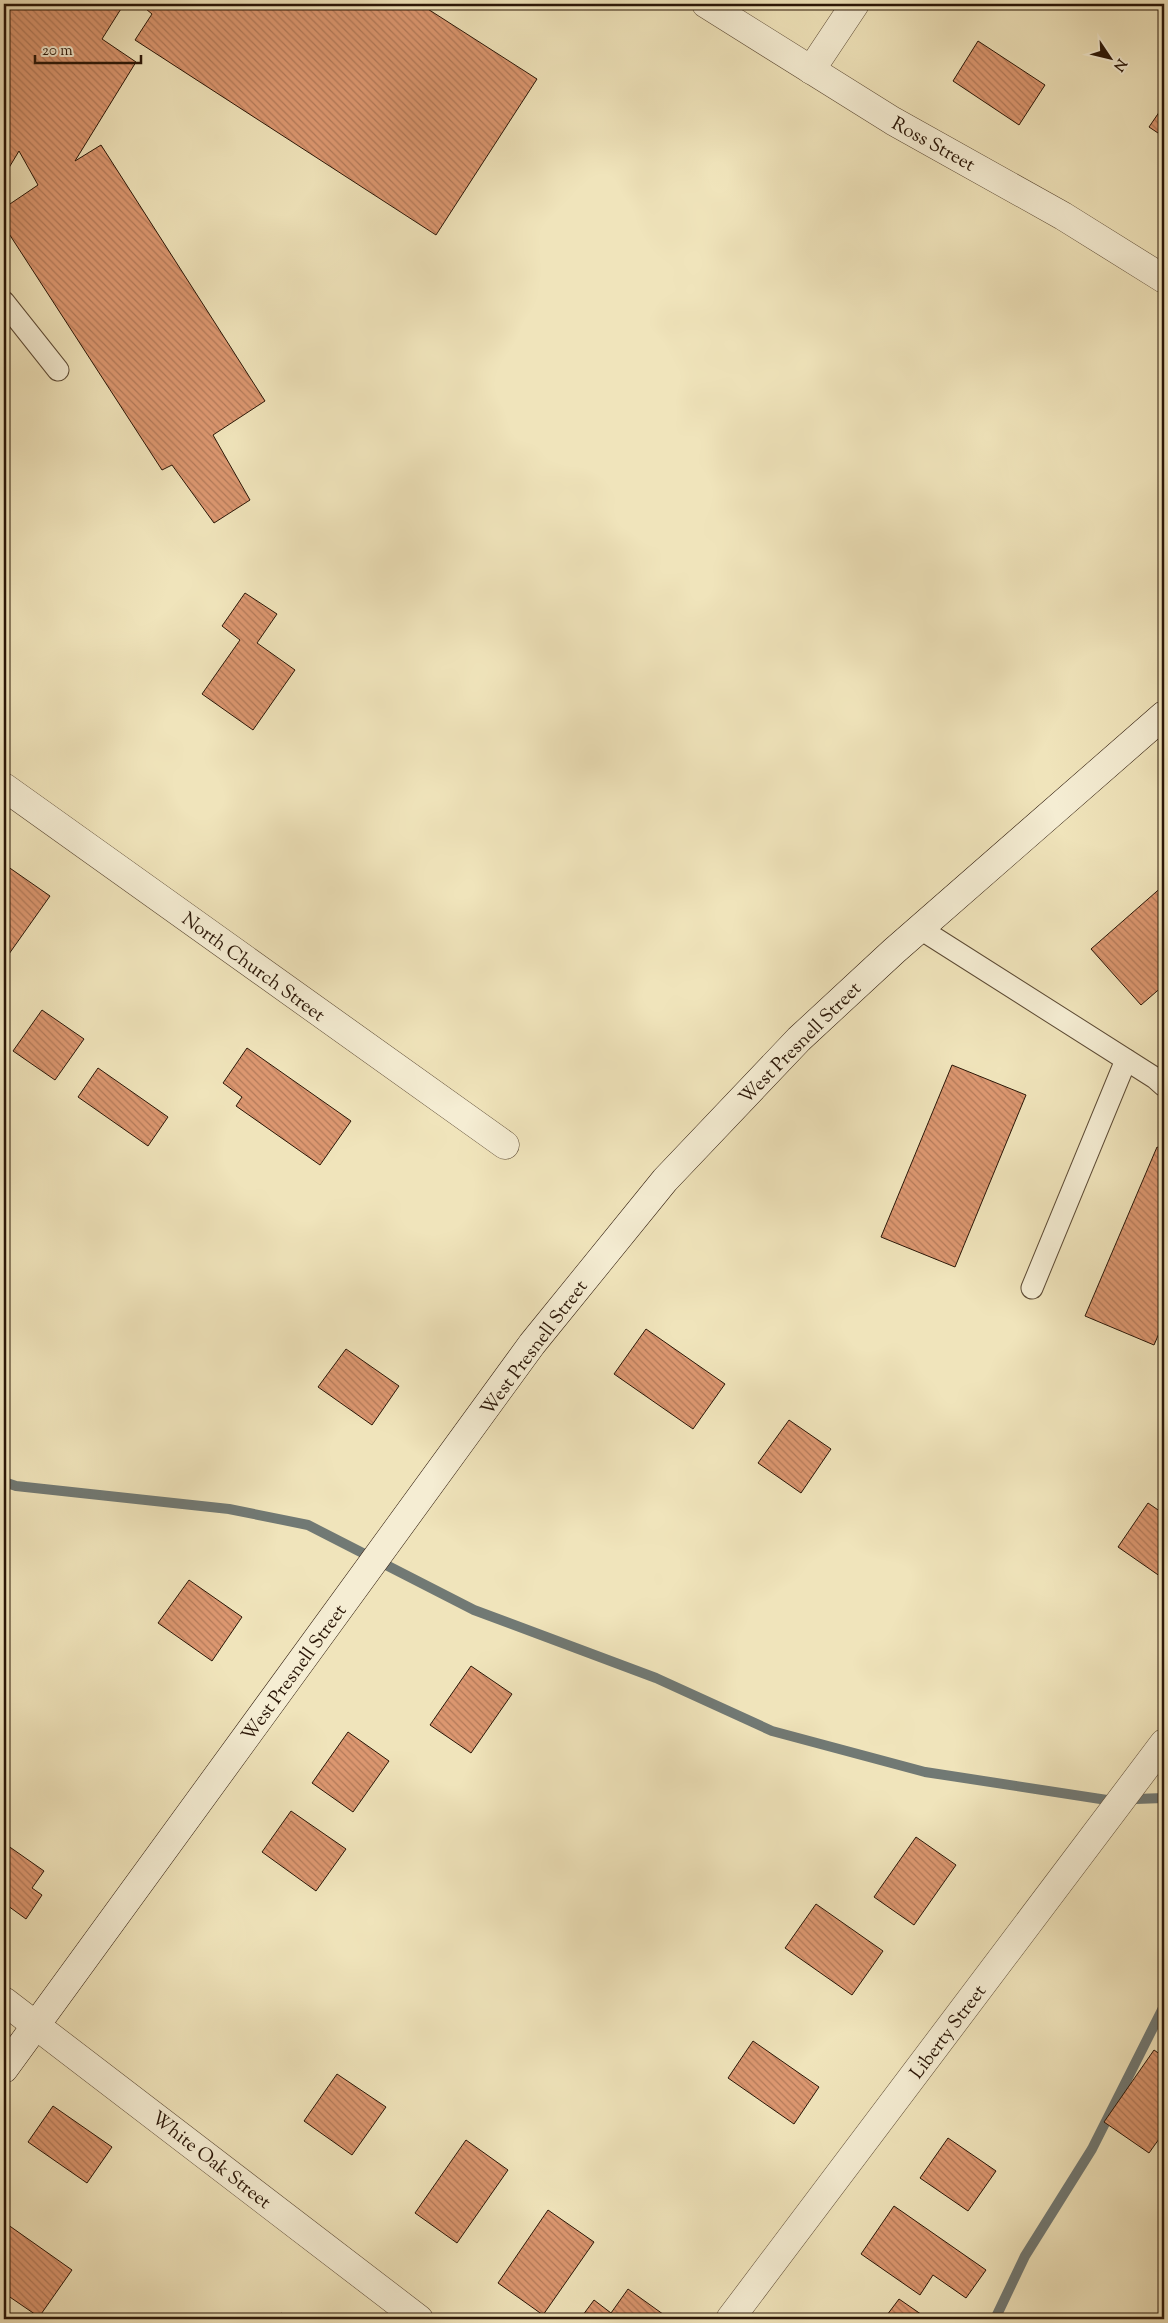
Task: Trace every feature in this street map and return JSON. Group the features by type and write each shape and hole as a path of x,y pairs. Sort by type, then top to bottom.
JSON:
{"street":[{"name":"Ross Street","path":"706,4 893,121 1062,216 1164,278"},
{"path":"811,70 855,4"},
{"name":"West Presnell Street","path":"4,2069 544,1329 672,1172 799,1039 919,928 1164,715"},
{"name":"North Church Street","path":"4,786 505,1145"},
{"name":"Liberty Street","path":"730,2319 1164,1743"},
{"name":"White Oak Street","path":"4,2001 418,2319"}],"lane":[{"path":"4,302 58,370"},
{"path":"919,928 1126,1060 1161,1078"},
{"path":"1032,1288 1126,1060"}],"building":[{"path":"4,4 124,4 102,39 136,62 75,161 101,145 265,401 213,435 250,500 214,523 172,465 162,470 4,226 4,208 38,185 19,151 4,176"},
{"path":"149,4 420,4 537,79 436,235 135,40 152,14 146,9"},
{"path":"978,41 1045,85 1019,125 953,81"},
{"path":"1164,105 1164,137 1149,127"},
{"path":"245,593 277,614 257,643 295,670 253,730 202,694 240,640 222,626"},
{"path":"4,864 50,896 4,961"},
{"path":"1164,885 1164,985 1141,1005 1091,949"},
{"path":"42,1010 84,1039 55,1080 13,1051"},
{"path":"247,1048 351,1121 320,1165 236,1106 242,1097 223,1083"},
{"path":"952,1065 1026,1095 955,1267 881,1237"},
{"path":"98,1068 168,1117 148,1146 78,1097"},
{"path":"1157,1147 1164,1150 1164,1322 1154,1345 1085,1316"},
{"path":"646,1329 725,1384 693,1429 614,1374"},
{"path":"346,1349 399,1386 372,1425 318,1387"},
{"path":"789,1420 831,1449 801,1493 758,1463"},
{"path":"1148,1503 1164,1514 1164,1579 1118,1547"},
{"path":"189,1580 242,1617 212,1661 158,1623"},
{"path":"471,1666 512,1694 471,1753 430,1725"},
{"path":"348,1732 389,1761 353,1812 312,1783"},
{"path":"291,1811 346,1849 316,1891 262,1852"},
{"path":"916,1837 956,1865 914,1925 874,1897"},
{"path":"4,1843 44,1871 32,1888 42,1895 26,1919 4,1903"},
{"path":"816,1904 883,1951 852,1995 785,1948"},
{"path":"753,2041 819,2087 794,2124 728,2078"},
{"path":"1154,2050 1164,2057 1164,2132 1149,2153 1104,2122"},
{"path":"337,2074 386,2107 352,2155 304,2121"},
{"path":"53,2106 112,2147 87,2183 28,2142"},
{"path":"948,2138 996,2171 968,2211 920,2178"},
{"path":"466,2140 508,2170 457,2243 415,2213"},
{"path":"894,2206 986,2270 966,2298 933,2275 920,2295 861,2254"},
{"path":"548,2210 594,2242 543,2315 498,2283"},
{"path":"4,2222 72,2270 39,2317 4,2293"},
{"path":"628,2289 667,2317 665,2319 580,2319 594,2300 611,2313"},
{"path":"899,2299 928,2319 884,2319"},
{"path":"281,2313 290,2319 276,2319"}],"waterway":[{"path":"4,1482 16,1486 229,1509 308,1525 474,1610 656,1678 772,1731 925,1772 1107,1800 1164,1798"},
{"path":"995,2319 1025,2256 1092,2149 1164,2006"}]}
